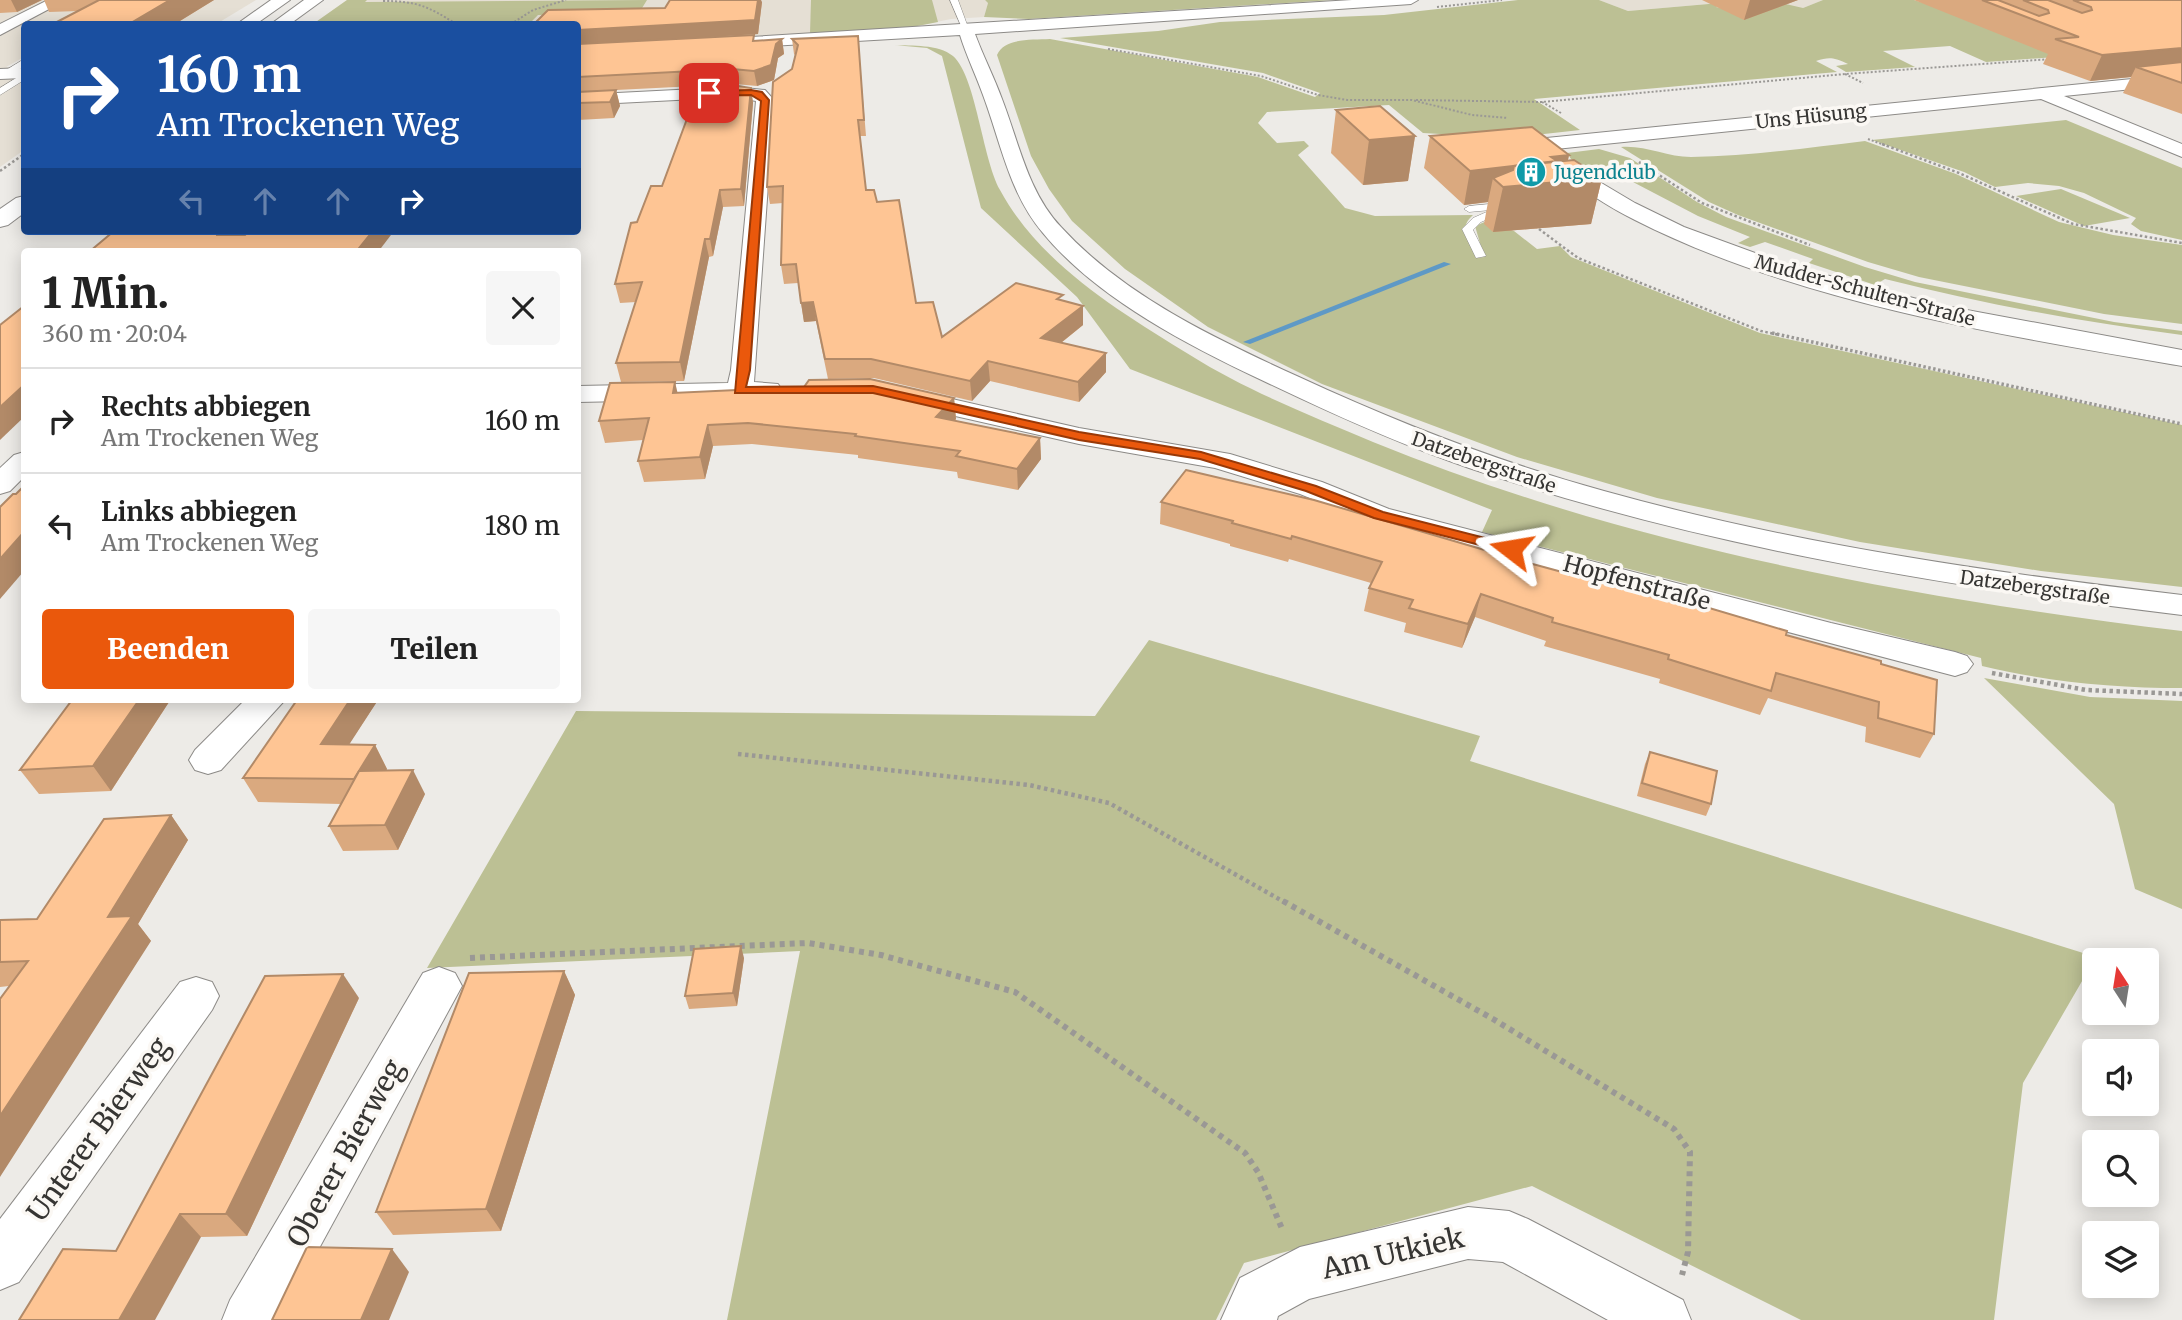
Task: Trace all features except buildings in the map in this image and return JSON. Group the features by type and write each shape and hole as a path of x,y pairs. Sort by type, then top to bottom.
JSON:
{"main road":[{"path":"250,21 282,0"},
{"path":"284,21 315,0"},
{"path":"0,220 21,205"}],"street":[{"path":"0,30 59,0"},
{"path":"722,47 1411,0"},
{"name":"Datzebergstraße","path":"967,32 972,51 992,97 1010,155 1024,187 1050,229 1101,277 1213,346 1318,399 1443,451 1600,499 1736,536 2025,588 2182,605"},
{"path":"3,74 21,75"},
{"name":"Uns Hüsung","path":"1484,150 2182,79"},
{"path":"581,100 735,92 759,94 780,88"},
{"path":"739,390 744,370 765,100 759,94"},
{"path":"2041,94 2182,151"},
{"name":"Mudder-Schulten-Straße","path":"1532,145 1599,195 1664,226 1793,275 1922,309 2182,359"},
{"path":"581,394 794,389"},
{"name":"Hopfenstraße","path":"886,392 1079,436 1220,460 1311,488 1378,515 1618,576 1830,634 1955,664"},
{"path":"0,485 21,464"},
{"path":"208,760 264,703"},
{"name":"Oberer Bierweg","path":"250,1320 439,986"},
{"name":"Unterer Bierweg","path":"0,1263 196,996"},
{"name":"Am Utkiek","path":"1249,1320 1259,1297 1300,1274 1468,1233 1509,1237 1671,1303"}],"lane":[{"path":"954,0 967,32"},
{"path":"3,74 21,65"},
{"path":"0,92 21,77"},
{"path":"1469,209 1524,204"},
{"path":"1480,256 1467,229 1477,220 1510,205"}],"path":[{"path":"516,21 533,10 566,0"},
{"path":"383,1 405,1 428,6 451,21"},
{"path":"1105,48 1261,76 1318,94 1364,102 1542,102 1817,76 2060,58"},
{"path":"1412,100 1472,115 1515,119"},
{"path":"1542,102 1702,203 1810,245"},
{"path":"1867,139 1959,173 2073,224 2182,243"},
{"path":"0,171 21,157"},
{"path":"1510,205 1519,215 1578,258 1761,331 2182,424"},
{"path":"1955,664 2014,679 2085,691 2137,695 2182,694"},
{"path":"738,754 1029,785 1109,803 1481,1012 1674,1129 1685,1144 1690,1152 1688,1252 1671,1303"},
{"path":"439,986 449,959 808,943 881,955 1015,992 1245,1153 1258,1172 1300,1274"}],"shaded area":[{"path":"0,0 256,0 221,21 21,21 21,59 6,67 21,68 21,152 0,167"},
{"path":"347,0 985,0 988,3 984,17 951,19 912,27 672,41 581,25 581,21 317,21"},
{"path":"1599,0 1823,0 1803,8 1740,13 1714,7 1720,3 1628,11"}],"green space":[{"path":"347,0 647,0 639,13 538,15 532,21 317,21"},
{"path":"811,0 932,0 938,22 912,27 810,34"},
{"path":"985,0 1333,0 1029,19 984,17 988,3"},
{"path":"1518,0 1599,0 1628,11 1720,3 1716,7 1740,13 1772,1 1803,8 1823,0 1914,0 2084,55 1986,62 1950,46 1883,51 1915,67 1846,72 1836,66 1848,64 1827,59 1816,61 1837,72 1534,99 1580,130 1509,138 1423,133 1389,105 1267,112 1258,123 1277,143 1304,141 1309,146 1298,155 1345,208 1375,216 1473,215 1465,230 1477,258 1484,257 1475,226 1487,221 1514,231 1537,249 1560,246 1571,257 1760,333 2182,425 2182,587 2041,571 1860,542 1657,498 1517,457 1322,384 1208,327 1125,269 1072,221 1049,189 1031,156 997,55 1006,45 1012,43 1050,39 1258,77 1315,97 1320,93 1263,73 1060,38 1158,31 1220,22 1384,15"},
{"path":"894,45 940,49 953,56 961,66 968,81 988,158 1000,190 1017,217 1059,263 1136,321 1234,380 1373,442 1471,479 1670,539 1873,584 1976,602 2182,631 2182,688 2082,683 1982,666 1981,658 1482,532 1492,510 1130,369 1077,297 981,208 942,56 927,48"},
{"path":"2066,120 2182,168 2182,240 2141,231 2131,224 2136,218 2084,193 2059,186 2028,183 1995,187 1964,172 1872,140"},
{"path":"1865,141 1956,174 2059,222 2113,235 2182,245 2182,324 2104,314 1919,277 1868,262 1709,202 1621,147 1691,157"},
{"path":"1599,149 1630,158 1697,202 1726,217 1865,267 1915,282 2114,322 2182,331 2182,335 2033,311 1885,279 1875,285 1809,263 1813,259 1765,242 1750,247 1738,243 1750,237 1698,216 1610,170 1591,173 1567,153"},
{"path":"2061,189 2130,218 2084,226 2016,196"},
{"path":"1149,640 1480,736 1470,761 2082,953 2082,981 2023,1083 1994,1320 1801,1320 1532,1186 1244,1263 1216,1320 727,1320 800,951 427,968 576,711 1095,716"},
{"path":"1984,678 2090,697 2182,701 2182,909 2135,889 2114,804"}],"waterway":[{"path":"1247,342 1447,264"}],"place":[{"name":"Jugendclub","path":"1531,172"}],"route":[{"path":"709,93 751,92 759,94 765,100 744,370 739,390 873,389 1079,436 1182,452 1220,460 1311,488 1378,515 1511,549"}]}
